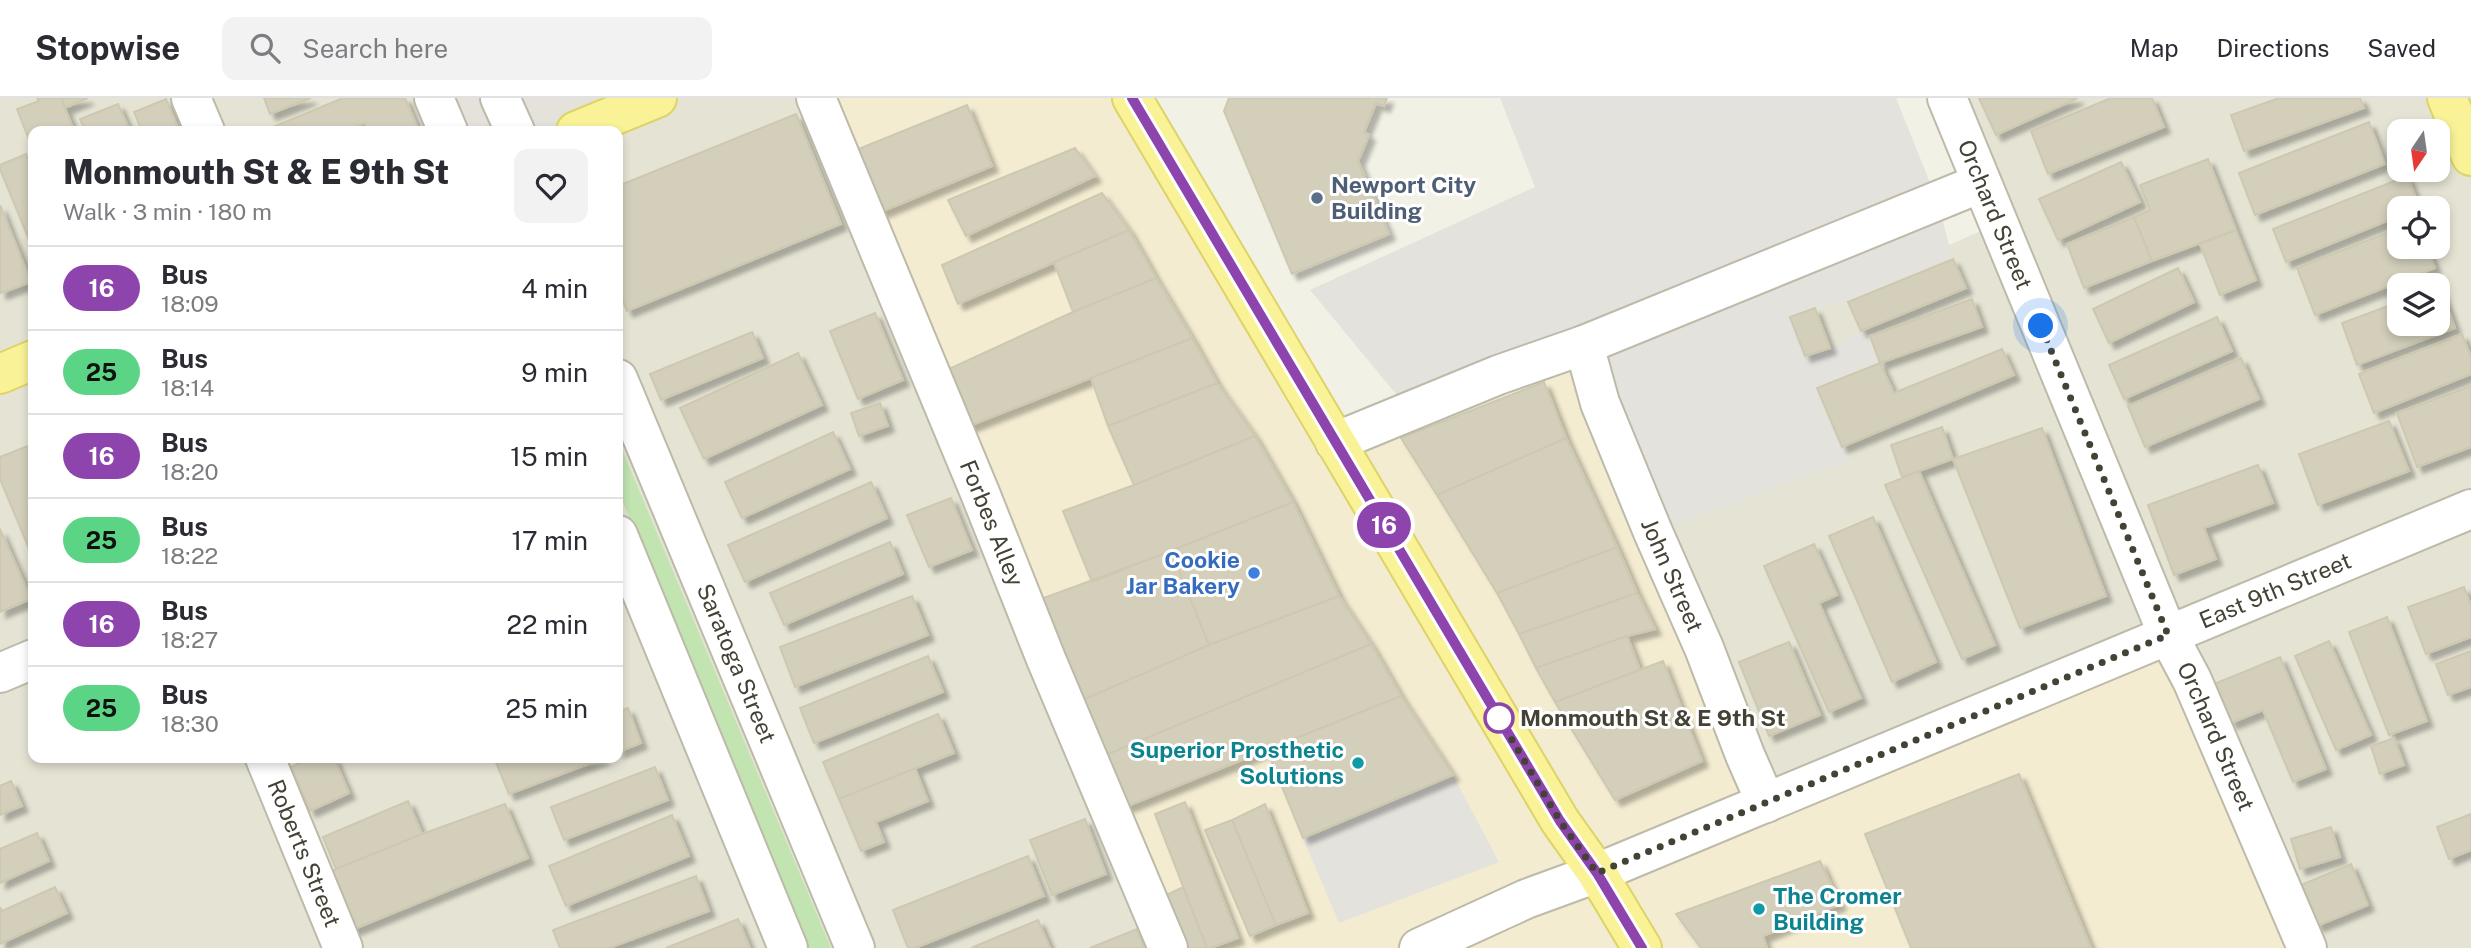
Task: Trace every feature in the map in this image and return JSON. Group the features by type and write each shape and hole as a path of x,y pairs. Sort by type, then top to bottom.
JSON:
{"main road":[{"path":"588,126 657,98"},
{"path":"1132,98 1560,821 1597,873 1642,948"},
{"path":"2447,98 2471,156"},
{"path":"0,374 28,362"}],"street":[{"path":"191,98 203,126"},
{"path":"434,98 446,126"},
{"path":"500,98 512,126"},
{"name":"Forbes Alley","path":"816,98 1046,659 1168,948"},
{"name":"Orchard Street","path":"1947,98 2168,635 2192,680 2307,948"},
{"path":"1335,442 1498,375 1584,345 1981,183"},
{"name":"John Street","path":"1584,345 1600,403 1704,648 1766,803"},
{"name":"Saratoga Street","path":"623,391 855,948"},
{"name":"East 9th Street","path":"1419,948 1526,899 1597,873 2471,509"},
{"path":"623,547 788,948"},
{"path":"0,673 28,661"},
{"name":"Roberts Street","path":"267,763 342,948"}],"shaded area":[{"path":"0,98 434,98 446,126 28,126 28,763 623,763 623,127 657,98 816,98 1168,948 0,948"},
{"path":"434,98 657,98 588,126 446,126"},
{"path":"816,98 1132,98 1335,442 1584,345 1766,803 2168,635 2307,948 1168,948"},
{"path":"1500,98 1896,98 1937,200 1953,259 1848,302 1815,308 1791,317 1805,356 1830,348 1861,331 1870,336 1880,363 1818,388 1849,461 1653,532 1584,345 1410,411 1310,290 1535,187"},
{"path":"1947,98 2471,98 2471,948 2307,948 1766,803 1600,403 1998,223"},
{"path":"1453,775 1499,862 1339,923 1303,838"}],"green space":[{"path":"623,452 831,948 806,948 623,502"}],"building":[{"path":"37,98 61,98 72,126 28,126 28,137 17,109 39,101"},
{"path":"61,98 88,98 65,108"},
{"path":"264,98 311,98 270,114"},
{"path":"343,98 405,98 417,126 366,126 365,123 358,126 275,126"},
{"name":"Newport City Building","path":"1229,98 1387,98 1384,106 1376,103 1364,132 1369,135 1358,161 1389,234 1292,274 1224,111"},
{"path":"1979,98 2078,98 1996,135"},
{"path":"2111,98 2152,98 2164,127 2048,174 2031,131"},
{"path":"2279,98 2360,98 2364,108 2244,151 2231,115"},
{"path":"166,99 177,126 140,126 134,112"},
{"path":"118,104 128,126 83,126 80,119"},
{"path":"967,105 992,166 876,214 851,152"},
{"path":"796,114 841,224 627,311 623,301 623,184"},
{"path":"2369,122 2385,164 2255,215 2239,173"},
{"path":"1075,148 1095,176 966,236 948,200"},
{"path":"26,154 28,237 0,169 0,165"},
{"path":"2208,159 2236,230 2152,261 2134,217 2150,210 2140,185"},
{"path":"2121,162 2140,202 2058,240 2039,199"},
{"path":"2392,182 2409,182 2415,196 2387,196 2387,221 2286,262 2273,229"},
{"path":"1102,193 1129,230 958,304 942,265"},
{"path":"0,205 28,275 28,283 0,292"},
{"path":"2134,217 2152,261 2084,288 2067,244"},
{"path":"1129,230 1156,278 1073,312 1054,262"},
{"path":"2236,230 2256,280 2220,295 2200,244"},
{"path":"2387,233 2387,259 2432,259 2435,268 2422,273 2387,273 2387,287 2315,315 2297,268"},
{"path":"1953,259 1966,288 1861,331 1848,302"},
{"path":"2178,268 2194,302 2109,343 2093,309"},
{"path":"1156,278 1192,338 964,428 938,374 1073,312"},
{"path":"1972,299 1982,327 1880,363 1870,336"},
{"path":"2387,306 2387,336 2434,336 2357,365 2342,323"},
{"path":"1815,308 1830,348 1805,356 1790,317"},
{"path":"875,313 903,380 858,399 830,331"},
{"path":"2450,315 2455,328 2450,330"},
{"path":"2217,317 2232,351 2124,399 2109,365"},
{"path":"752,332 763,358 661,400 650,374"},
{"path":"2462,334 2471,357 2471,374 2374,413 2359,374"},
{"path":"1192,338 1217,383 1108,426 1091,378"},
{"path":"2002,349 2014,375 1842,447 1817,388 1880,363 1894,393"},
{"path":"798,353 822,405 704,459 680,408"},
{"path":"2241,358 2259,399 2145,447 2128,406"},
{"path":"1544,382 1566,438 1437,495 1401,438"},
{"path":"1217,383 1255,436 1134,485 1108,426"},
{"path":"2471,386 2471,447 2417,467 2397,413"},
{"path":"880,403 888,426 859,436 851,413"},
{"path":"2389,421 2409,471 2318,505 2299,454"},
{"path":"1942,427 1953,459 1902,477 1891,445"},
{"path":"2042,428 2106,596 2020,628 1953,459"},
{"path":"833,432 850,469 742,518 725,482"},
{"path":"1255,436 1293,502 1092,582 1063,511"},
{"path":"1566,438 1617,547 1497,593 1437,495"},
{"path":"28,446 28,546 0,479 0,457"},
{"path":"2258,465 2273,503 2204,528 2216,559 2174,575 2148,505"},
{"path":"1919,471 1995,645 1962,659 1885,485"},
{"path":"871,482 887,518 745,582 728,545"},
{"path":"951,498 972,550 929,567 907,515"},
{"name":"Cookie Jar Bakery","path":"1293,502 1339,596 1209,645 1171,551"},
{"path":"1873,517 1936,662 1892,682 1829,536"},
{"path":"0,529 28,592 28,600 0,612"},
{"path":"890,542 903,574 784,625 770,593"},
{"path":"1814,544 1837,595 1819,603 1861,698 1829,712 1764,566"},
{"path":"1617,547 1637,593 1519,634 1497,593"},
{"path":"1171,551 1209,645 1071,705 1030,603"},
{"path":"2464,587 2471,606 2471,637 2426,654 2408,607"},
{"path":"1637,593 1655,629 1536,668 1519,634"},
{"path":"912,596 928,635 795,687 780,647"},
{"path":"1339,596 1371,644 1094,760 1071,705 1209,645"},
{"path":"2387,617 2427,721 2389,735 2349,632"},
{"path":"1627,636 1640,670 1555,702 1536,668"},
{"path":"2329,641 2371,735 2336,750 2295,656"},
{"path":"1789,642 1820,715 1769,736 1739,662"},
{"path":"1371,644 1401,696 1115,811 1094,760"},
{"path":"2471,651 2471,687 2448,695 2436,664"},
{"path":"928,656 943,692 814,743 800,708"},
{"path":"2280,657 2326,769 2293,782 2263,710 2231,723 2214,684"},
{"path":"1663,661 1702,761 1615,800 1555,702"},
{"name":"Superior Prosthetic Solutions","path":"1401,696 1453,775 1303,838 1267,750"},
{"path":"628,708 641,743 623,750 623,710"},
{"path":"938,714 954,753 839,799 823,762"},
{"path":"2394,738 2404,765 2380,774 2371,746"},
{"path":"300,763 336,763 349,793 310,811 291,767"},
{"path":"496,763 591,763 509,794"},
{"path":"655,767 668,800 564,840 551,807"},
{"path":"915,768 928,801 876,822 884,842 861,851 839,799"},
{"path":"2019,774 2091,948 1911,948 1865,834"},
{"path":"11,781 22,806 0,815 0,786"},
{"path":"408,801 422,834 336,869 323,837"},
{"path":"1185,802 1238,938 1210,948 1207,948 1155,814"},
{"path":"505,804 528,858 347,932 322,878 336,869 422,834"},
{"path":"1265,804 1308,913 1276,925 1232,820"},
{"path":"2471,814 2471,850 2449,859 2437,827"},
{"path":"672,815 689,856 566,906 549,866"},
{"path":"1085,819 1106,874 1052,895 1030,840"},
{"path":"1232,820 1276,925 1250,936 1205,830"},
{"path":"2331,827 2340,857 2300,869 2291,839"},
{"path":"37,833 49,861 0,883 0,849"},
{"path":"1028,856 1044,896 915,948 908,948 893,910"},
{"name":"The Cromer Building","path":"1820,861 1840,904 1763,936 1767,948 1701,948 1676,914"},
{"path":"2351,864 2368,905 2317,926 2301,885"},
{"path":"696,876 709,911 609,948 560,948 553,930"},
{"path":"55,887 67,913 0,944 0,907 2,911"},
{"path":"1183,887 1207,948 1177,948 1158,899"},
{"path":"738,919 750,948 666,948"},
{"path":"1038,920 1050,948 971,948"},
{"path":"1137,929 1144,948 1090,948"}],"bus line":[{"name":"16","path":"1132,98 1560,821 1597,873 1642,948"}],"place":[{"name":"Newport City Building","path":"1317,198"},
{"name":"Cookie Jar Bakery","path":"1254,573"},
{"name":"Monmouth St & E 9th St","path":"1499,718"},
{"name":"Superior Prosthetic Solutions","path":"1358,763"},
{"name":"The Cromer Building","path":"1759,909"}],"route":[{"path":"1499,718 1560,821 1597,873 2168,635 2041,326"}]}
